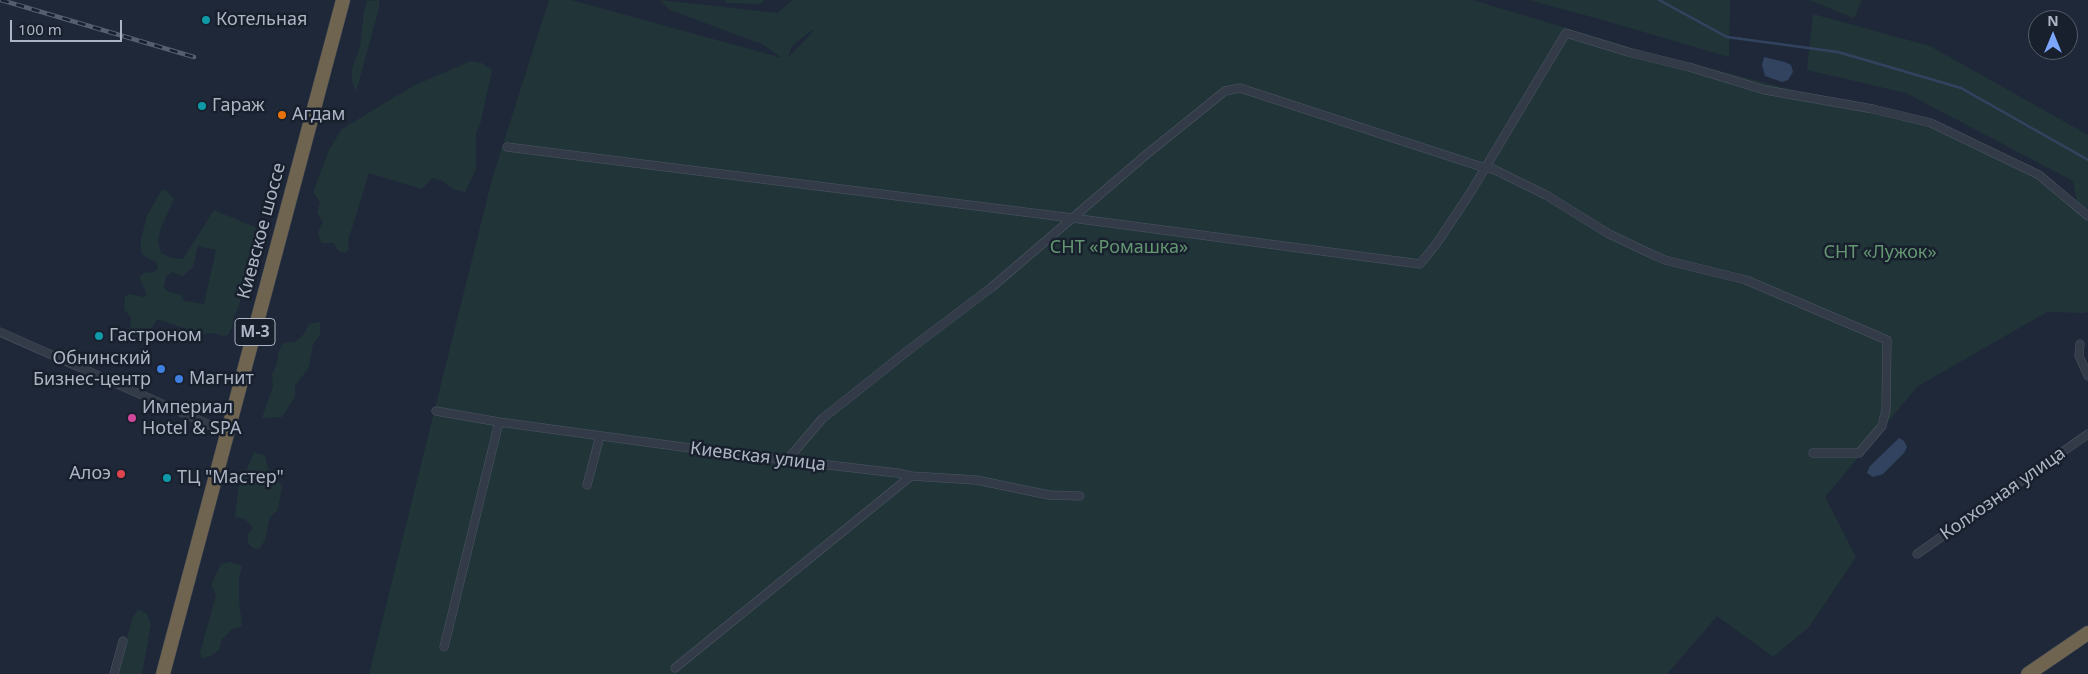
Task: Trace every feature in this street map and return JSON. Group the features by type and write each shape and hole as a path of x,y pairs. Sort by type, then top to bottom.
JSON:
{"highway":[{"name":"Киевское шоссе","path":"163,674 343,0"},
{"path":"2028,674 2088,633"}],"street":[{"path":"507,148 1072,218 1420,264 1437,243 1485,168 1566,33 1765,90 1873,109 1931,123 2039,175 2088,216"},
{"path":"788,459 822,419 992,287 1072,218 1226,91 1240,88 1493,169 1546,195 1609,234 1665,260 1746,280 1887,340 1886,410 1882,426 1859,453 1812,453"},
{"path":"0,332 228,433"},
{"path":"2080,344 2079,356 2088,376"},
{"name":"Киевская улица","path":"436,411 499,422 788,459 817,465 896,472 911,476 976,480 1050,495 1080,496"},
{"path":"444,647 499,422"},
{"name":"Колхозная улица","path":"1917,554 2088,434"},
{"path":"587,485 600,436"},
{"path":"675,668 911,476"},
{"path":"114,674 123,641"}],"green space":[{"path":"379,0 379,8 356,92 352,81 352,69 360,47 364,12 367,1"},
{"path":"549,0 571,0 782,58 762,44 670,10 660,0 778,13 792,0 1473,0 1639,50 1927,125 2048,180 2088,221 2088,311 2085,313 2047,312 1918,386 1825,497 1856,557 1809,627 1773,657 1717,616 1667,674 369,674 492,179","holes":["813,31 788,58 792,46"]},
{"path":"725,0 764,0 760,4 726,3"},
{"path":"1529,0 1730,0 1729,57 1606,21"},
{"path":"1809,0 1862,0 1854,18"},
{"path":"1813,14 1930,46 2088,135 2088,210 2077,203 2073,181 1906,93 1807,70"},
{"path":"471,61 482,63 492,70 481,121 476,134 476,169 465,192 453,189 444,182 433,178 421,189 369,173 348,241 349,249 345,253 339,251 333,243 321,243 318,232 323,222 317,213 320,202 313,192 329,150 342,129 413,86"},
{"path":"166,190 174,199 160,230 158,242 161,253 172,258 183,259 214,210 255,227 258,231 259,237 250,256 239,306 228,335 205,334 157,319 145,340 133,336 130,330 131,318 124,309 125,296 130,294 142,297 147,295 139,277 144,273 155,272 158,267 156,262 144,256 141,251 141,239 147,216 161,191","holes":["198,246 216,250 204,304 184,301 181,295 169,292 164,288 166,276 172,272 183,276 193,267"]},
{"path":"320,322 320,335 313,344 309,367 295,386 295,397 282,417 262,418 273,386 272,375 277,364 278,353 283,343 295,342 304,334 309,324"},
{"path":"254,452 265,456 268,468 282,486 278,509 270,518 265,540 259,549 253,548 248,543 248,534 253,528 245,519 235,517 239,483"},
{"path":"231,562 242,566 239,578 239,601 242,626 231,630 222,639 219,650 209,657 202,658 200,653 216,595 211,585 221,564"},
{"path":"138,609 147,614 151,624 142,674 118,674 132,619"}],"water":[{"path":"1764,57 1791,65 1793,72 1788,80 1782,82 1765,76 1762,65"},
{"path":"1899,438 1904,441 1907,447 1904,453 1883,474 1873,477 1867,473 1870,466"}],"waterway":[{"path":"1659,0 1727,37 1838,52 1961,88 2088,160"}],"railway":[{"path":"1,0 194,57"}],"place":[{"name":"Котельная","path":"206,20"},
{"name":"Гараж","path":"202,106"},
{"name":"Агдам","path":"282,115"},
{"name":"Гастроном","path":"99,336"},
{"name":"Обнинский Бизнес-центр","path":"161,369"},
{"name":"Магнит","path":"179,379"},
{"name":"Империал Hotel & SPA","path":"132,418"},
{"name":"Алоэ","path":"121,474"},
{"name":"ТЦ \"Мастер\"","path":"167,478"}],"park label":[{"name":"СНТ «Ромашка»","path":"1119,248"},
{"name":"СНТ «Лужок»","path":"1880,253"}]}
